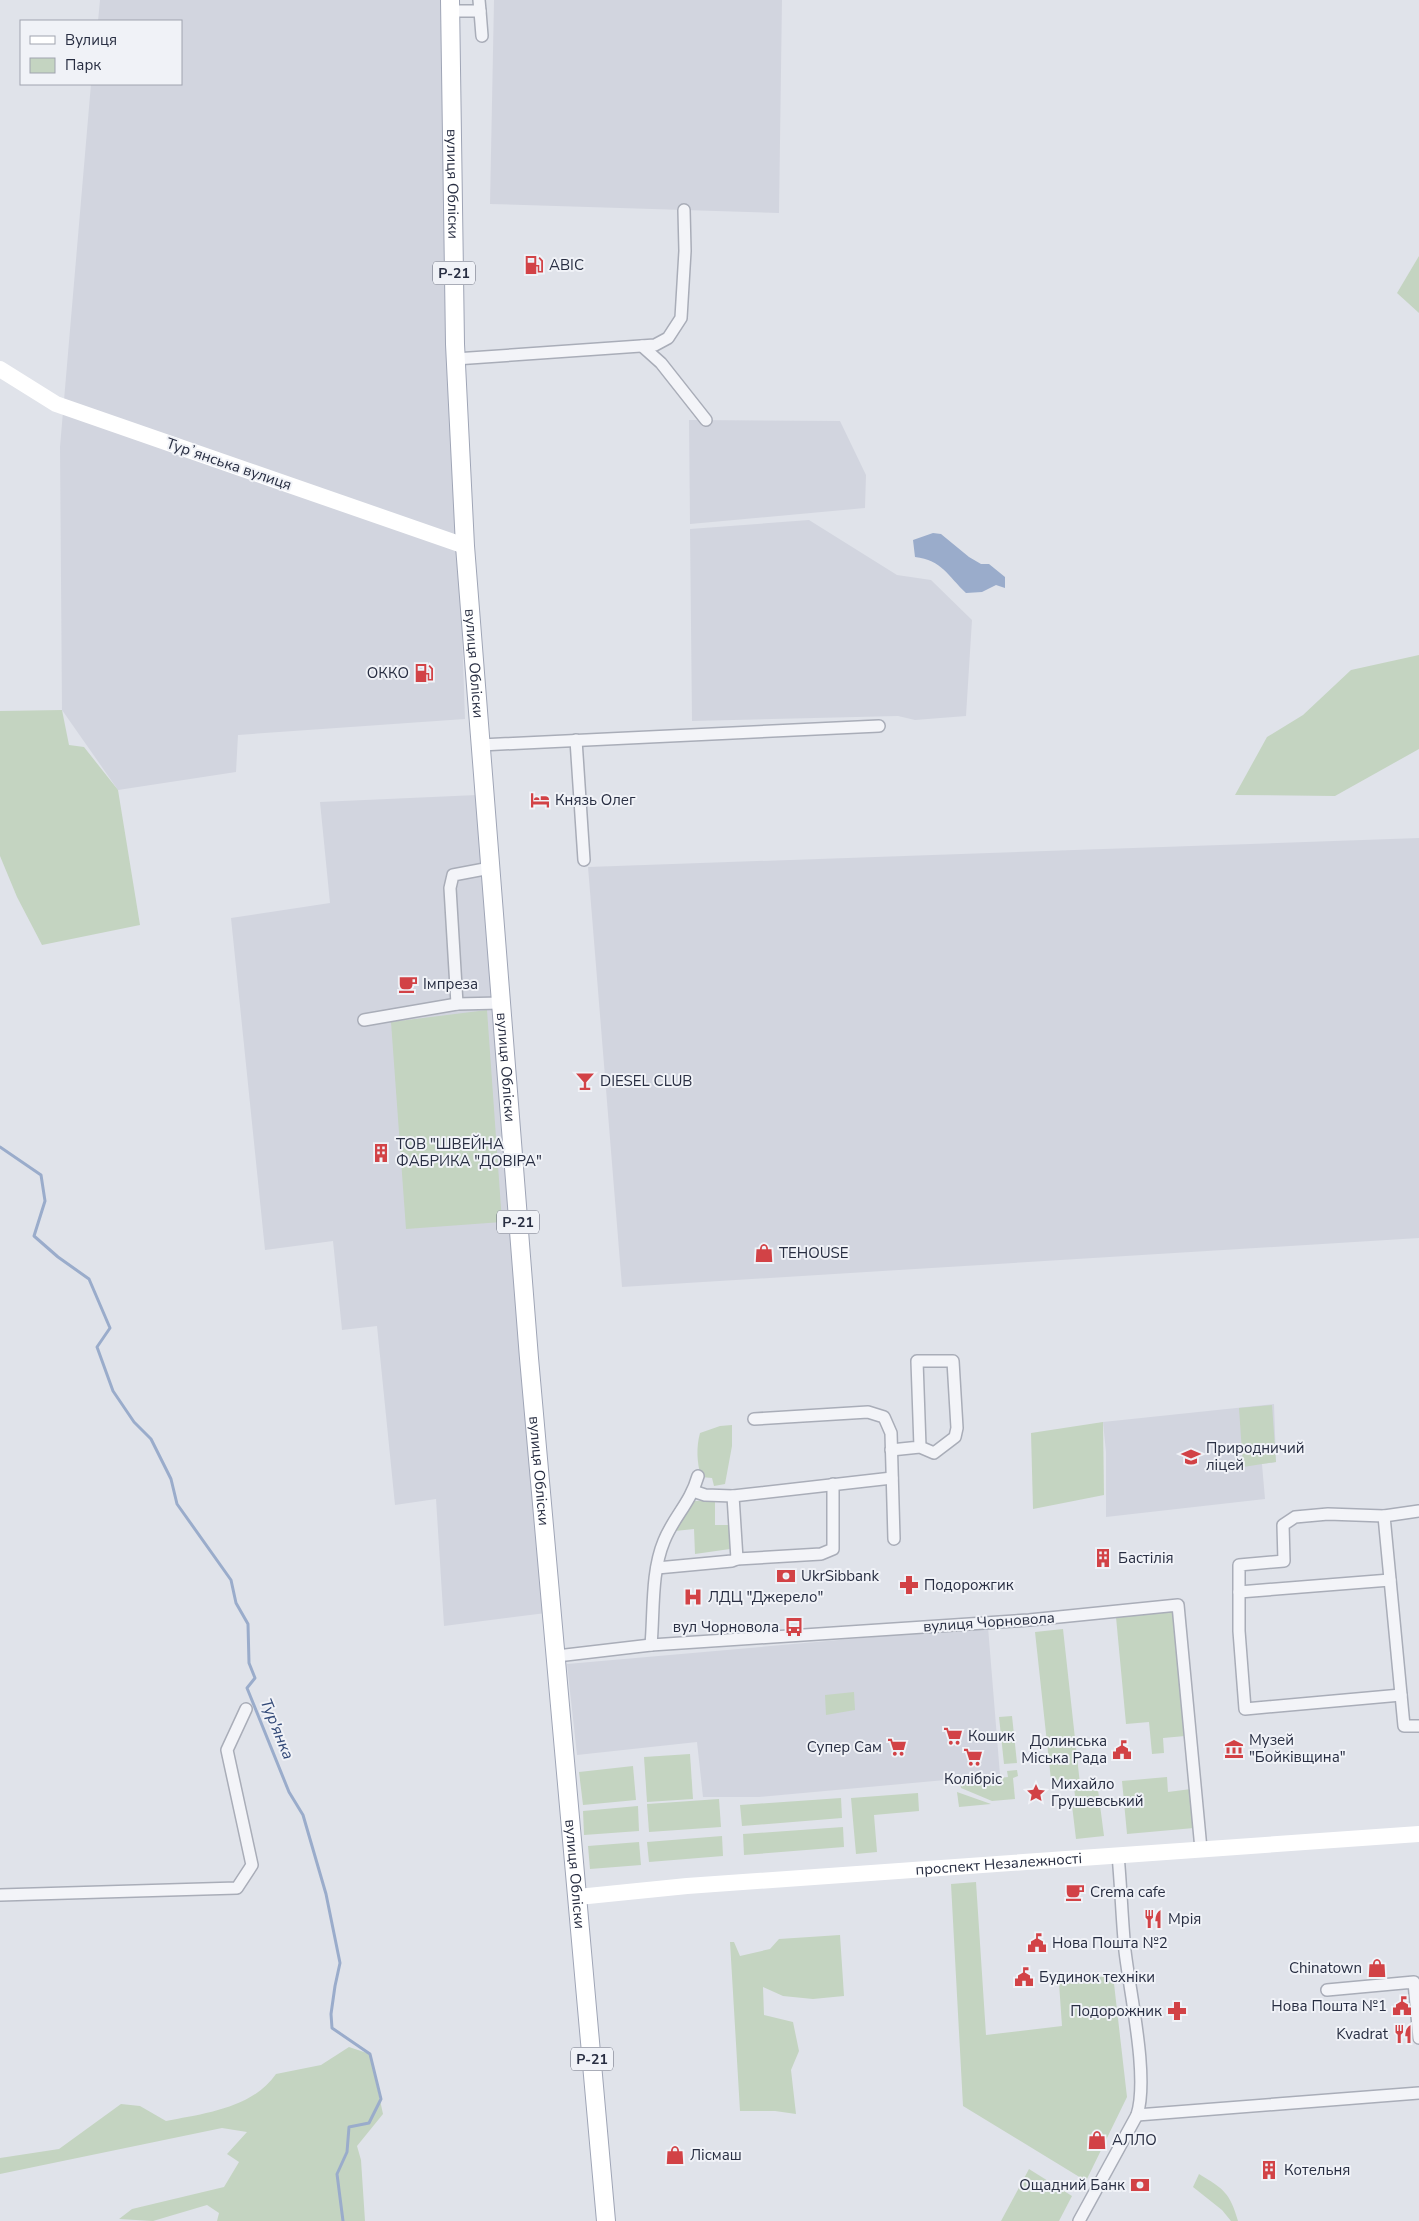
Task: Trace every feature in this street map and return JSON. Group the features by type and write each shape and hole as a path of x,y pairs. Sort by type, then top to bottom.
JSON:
{"main road":[{"name":"вулиця Обліски","path":"451,6 456,359 465,546 529,1358 606,2221"},
{"name":"Турʼянська вулиця","path":"0,369 56,404 465,546"},
{"name":"проспект Незалежності","path":"578,1897 697,1886 1419,1834"}],"street":[{"path":"451,6 480,5 482,36"},
{"path":"456,359 655,345 668,338 681,318 685,252 684,210"},
{"path":"642,346 661,363 706,420"},
{"path":"480,745 879,726"},
{"path":"576,740 584,860"},
{"path":"457,1004 450,888 453,875 490,868"},
{"path":"364,1020 457,1004 500,1003"},
{"path":"891,1450 920,1447 934,1453 954,1437 956,1428 953,1361 917,1361 920,1447"},
{"path":"754,1419 873,1412 887,1422 891,1433 894,1539"},
{"path":"652,1645 657,1568 663,1542 693,1491 698,1476"},
{"path":"693,1491 705,1495 733,1496 892,1478"},
{"path":"657,1568 737,1559 821,1554 833,1549 833,1484"},
{"path":"733,1496 737,1559"},
{"path":"1401,1695 1245,1709 1239,1631 1239,1565 1284,1561 1282,1525 1295,1517 1328,1514 1384,1516 1419,1511"},
{"path":"1384,1516 1404,1726 1419,1726"},
{"path":"1239,1592 1390,1580"},
{"name":"вулиця Чорновола","path":"557,1656 652,1645 1029,1620 1178,1606 1201,1849"},
{"path":"0,1895 237,1888 252,1865 227,1750 246,1709"},
{"path":"1079,2221 1137,2115 1142,2100 1125,1948 1118,1855"},
{"path":"1327,1990 1414,1982 1419,2038"},
{"path":"1137,2115 1419,2093"}],"shaded area":[{"path":"100,0 440,0 465,719 238,735 236,772 118,790 62,710 60,447 91,85 182,85 182,20 98,20"},
{"path":"494,0 782,0 779,213 490,204"},
{"path":"689,420 840,421 866,475 865,508 690,524"},
{"path":"809,520 897,575 931,580 972,620 966,716 915,720 898,716 692,721 690,529"},
{"path":"477,795 546,1613 444,1626 436,1499 395,1505 377,1326 342,1330 333,1241 265,1250 231,918 330,903 320,802"},
{"path":"1419,838 1419,1238 622,1287 588,867"},
{"name":"Природничий ліцей","path":"1274,1404 1276,1462 1262,1464 1265,1499 1106,1517 1106,1452 1103,1422"},
{"path":"988,1627 1000,1775 759,1797 703,1797 697,1742 577,1755 567,1664"}],"green space":[{"path":"1419,256 1419,313 1397,293"},
{"path":"1419,655 1419,749 1335,796 1235,795 1267,737 1303,715 1351,670"},
{"path":"62,710 69,745 84,747 118,790 140,925 42,945 17,897 0,856 0,711"},
{"path":"487,1010 502,1222 406,1229 391,1022"},
{"path":"1272,1405 1276,1462 1243,1467 1239,1408"},
{"path":"1103,1422 1104,1495 1033,1509 1031,1433"},
{"path":"732,1425 732,1446 725,1484 714,1486 712,1478 701,1477 698,1455 700,1433 720,1426"},
{"path":"715,1500 715,1525 730,1525 730,1549 695,1554 694,1529 675,1531 695,1501"},
{"path":"1173,1611 1185,1736 1163,1738 1164,1753 1152,1754 1149,1722 1126,1724 1116,1617"},
{"path":"1063,1629 1080,1784 1097,1782 1104,1836 1076,1839 1071,1797 1075,1796 1074,1787 1052,1789 1035,1632"},
{"path":"854,1692 855,1710 826,1715 825,1695"},
{"path":"1012,1716 1017,1763 1004,1764 999,1717"},
{"path":"690,1754 693,1799 647,1802 644,1757"},
{"path":"633,1766 636,1800 583,1805 579,1772"},
{"path":"1017,1770 1018,1776 1013,1778 1015,1799 992,1801 961,1788 960,1782 1008,1777 1007,1771"},
{"path":"1167,1777 1168,1792 1191,1789 1194,1828 1127,1834 1122,1781"},
{"path":"957,1792 991,1804 959,1807"},
{"path":"918,1793 919,1811 874,1815 877,1852 856,1854 851,1798"},
{"path":"841,1798 842,1818 742,1826 740,1805"},
{"path":"719,1799 721,1827 649,1832 647,1804"},
{"path":"638,1806 639,1831 584,1835 583,1811"},
{"path":"843,1827 844,1847 744,1855 743,1834"},
{"path":"722,1836 723,1856 649,1862 647,1842"},
{"path":"639,1842 641,1865 590,1869 588,1846"},
{"path":"976,1882 986,2035 1062,2026 1059,1983 1113,1975 1127,2097 1086,2181 963,2106 951,1884"},
{"path":"840,1935 844,1996 813,1999 783,1996 763,1987 764,2015 793,2022 799,2051 791,2070 796,2114 775,2111 740,2111 730,1942 734,1942 740,1956 770,1949 779,1939"},
{"path":"349,2047 370,2054 383,2114 357,2146 361,2160 365,2221 217,2221 219,2213 207,2205 153,2221 119,2219 132,2209 224,2187 239,2162 227,2154 247,2132 222,2128 0,2174 0,2158 59,2149 121,2104 140,2106 166,2121 211,2112 226,2108 254,2095 276,2074 321,2065"},
{"path":"1029,2169 1072,2196 1059,2221 1001,2221"},
{"path":"1199,2174 1225,2193 1232,2204 1238,2221 1231,2221 1222,2210 1193,2187"}],"water":[{"path":"933,533 941,534 969,557 981,564 989,564 1005,577 1005,588 996,585 982,592 966,593 938,565 915,557 913,540"}],"waterway":[{"name":"Тур'янка","path":"0,1147 41,1175 45,1201 34,1236 58,1257 89,1279 110,1328 97,1347 113,1391 134,1422 151,1439 171,1479 177,1504 231,1580 236,1603 248,1624 249,1663 255,1678 247,1688 289,1792 303,1815 326,1894 340,1963 331,2014 332,2028 370,2054 381,2099 369,2123 349,2127 347,2152 337,2174 343,2221"}],"place":[{"name":"АВІС","path":"534,265"},
{"name":"ОККО","path":"424,673"},
{"name":"Князь Олег","path":"540,800"},
{"name":"Імпреза","path":"408,984"},
{"name":"DIESEL CLUB","path":"585,1081"},
{"name":"ТОВ \"ШВЕЙНА ФАБРИКА \"ДОВІРА\"","path":"381,1153"},
{"name":"TEHOUSE","path":"764,1253"},
{"name":"Природничий ліцей","path":"1191,1457"},
{"name":"Бастілія","path":"1103,1558"},
{"name":"UkrSibbank","path":"786,1576"},
{"name":"Подорожгик","path":"909,1585"},
{"name":"ЛДЦ \"Джерело\"","path":"693,1597"},
{"name":"вул Чорновола","path":"794,1627"},
{"name":"Кошик","path":"953,1736"},
{"name":"Супер Сам","path":"897,1747"},
{"name":"Музей \"Бойківщина\"","path":"1234,1749"},
{"name":"Долинська Міська Рада","path":"1122,1750"},
{"name":"Колібріс","path":"973,1757"},
{"name":"Михайло Грушевський","path":"1036,1793"},
{"name":"Crema cafe","path":"1075,1892"},
{"name":"Мрія","path":"1153,1919"},
{"name":"Нова Пошта №2","path":"1037,1943"},
{"name":"Chinatown","path":"1377,1968"},
{"name":"Будинок техніки","path":"1024,1977"},
{"name":"Нова Пошта №1","path":"1402,2006"},
{"name":"Подорожник","path":"1177,2011"},
{"name":"Kvadrat","path":"1403,2034"},
{"name":"АЛЛО","path":"1097,2140"},
{"name":"Лісмаш","path":"675,2155"},
{"name":"Котельня","path":"1269,2170"},
{"name":"Ощадний Банк","path":"1140,2185"}]}
